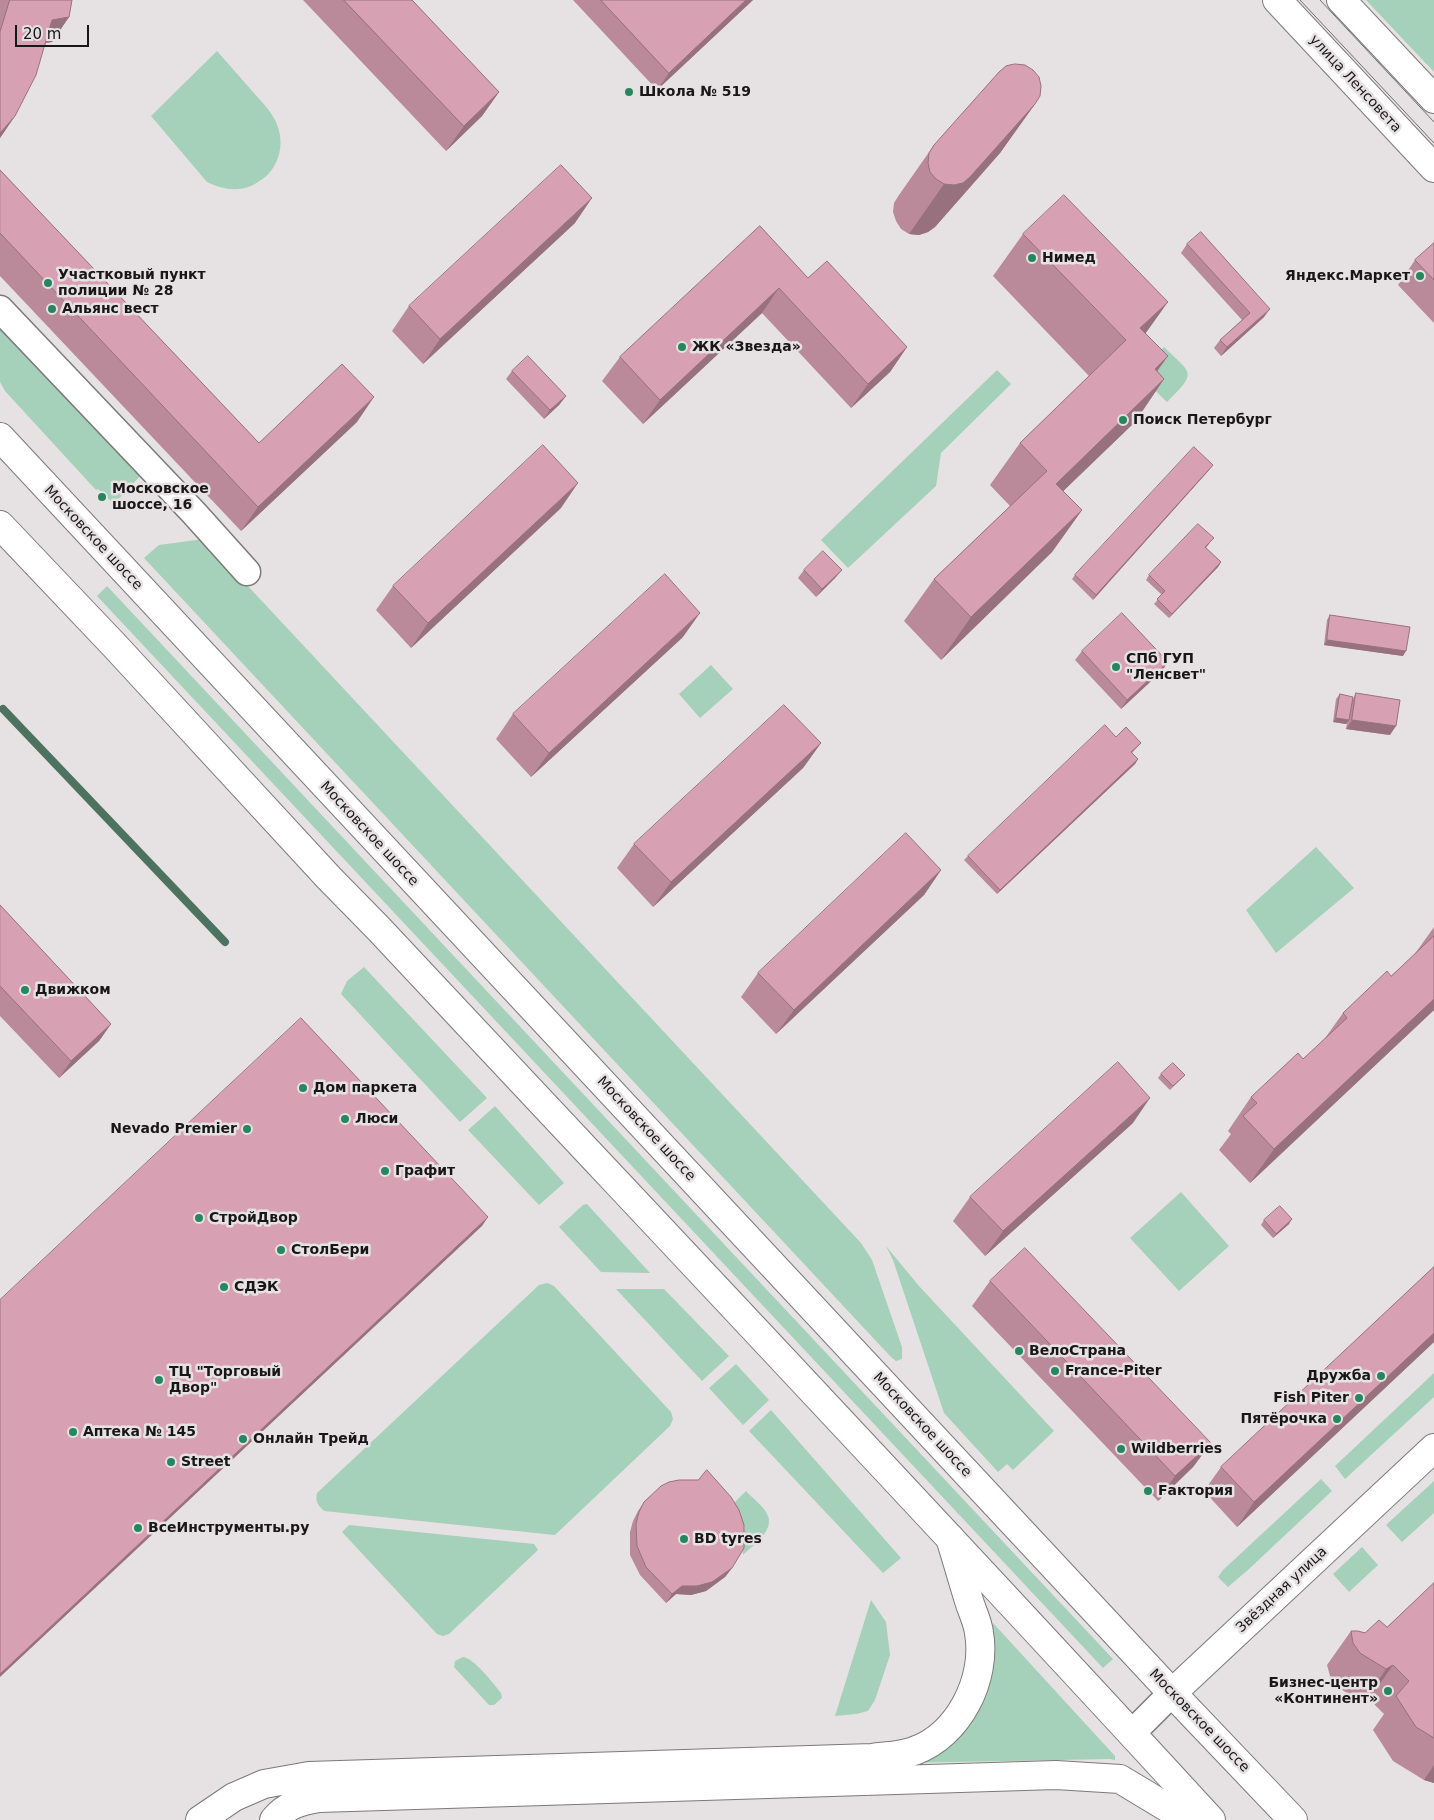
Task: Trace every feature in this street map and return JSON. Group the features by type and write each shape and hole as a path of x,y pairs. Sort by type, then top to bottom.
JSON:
{"main road":[{"name":"улица Ленсовета","path":"1277,0 1434,168"},
{"path":"1341,0 1434,99"},
{"name":"Московское шоссе","path":"0,437 1172,1693 1293,1820"},
{"path":"0,525 1212,1820"},
{"name":"Звёздная улица","path":"1172,1693 1434,1448"},
{"path":"200,1820 234,1797 264,1784 309,1776 872,1758 913,1752 931,1743 946,1731 969,1698 978,1679 980,1658 979,1633 950,1538"},
{"path":"274,1820 281,1812 299,1801 319,1798 1056,1775 1120,1779 1188,1820"}],"street":[{"path":"0,308 247,572"},
{"name":"Звёздная улица","path":"1132,1734 1172,1693"}],"green space":[{"path":"1366,0 1434,0 1434,72"},
{"path":"217,51 269,110 279,130 280,147 276,164 265,177 246,188 226,188 207,182 151,116"},
{"path":"0,321 142,474 114,504 98,489 96,490 5,391 0,382"},
{"path":"1164,347 1181,363 1188,374 1183,385 1167,402 1137,373"},
{"path":"997,370 1011,384 941,453 936,486 848,568 821,540"},
{"path":"204,539 861,1243 872,1260 902,1347 902,1359 896,1361 891,1357 144,558 159,545"},
{"path":"107,586 1113,1659 1103,1668 97,596"},
{"path":"711,665 733,689 700,718 679,694"},
{"path":"1316,847 1354,888 1276,953 1246,910"},
{"path":"364,967 487,1098 460,1122 341,994 347,981"},
{"path":"495,1106 564,1183 539,1205 468,1130"},
{"path":"1181,1192 1229,1246 1179,1291 1130,1238"},
{"path":"587,1204 650,1273 601,1272 559,1227 583,1205"},
{"path":"886,1246 919,1286 1054,1431 1013,1470 1007,1464 998,1472 944,1413 893,1260"},
{"path":"547,1283 554,1286 671,1412 673,1419 670,1426 555,1535 324,1511 316,1499 317,1493 539,1285"},
{"path":"616,1289 664,1289 729,1356 702,1381"},
{"path":"736,1364 769,1400 743,1425 709,1388"},
{"path":"1434,1373 1434,1397 1345,1479 1335,1466"},
{"path":"771,1410 901,1558 883,1573 749,1431"},
{"path":"1321,1479 1332,1491 1228,1587 1218,1577 1223,1570"},
{"path":"1434,1481 1434,1513 1402,1542 1386,1525"},
{"path":"746,1491 764,1509 769,1522 765,1533 743,1555 743,1532 745,1528 732,1505"},
{"path":"349,1525 534,1544 538,1550 449,1634 443,1636 437,1634 342,1532"},
{"path":"1362,1547 1378,1565 1349,1592 1333,1574"},
{"path":"871,1600 886,1622 890,1655 875,1700 868,1711 835,1716"},
{"path":"993,1623 1115,1756 1115,1760 902,1763 923,1755 992,1642"},
{"path":"463,1657 478,1666 501,1693 502,1698 494,1705 489,1705 454,1667 455,1661"}],"building":[{"path":"10,0 72,0 69,17 52,20 36,75 15,116 0,133 0,32"},
{"path":"344,0 412,0 499,92 464,126"},
{"path":"601,0 746,0 669,73"},
{"path":"1015,64 1025,65 1039,77 1041,86 1040,96 1035,104 963,183 954,185 944,184 936,179 930,172 928,163 929,153 934,145 999,72 1006,66"},
{"path":"561,165 592,198 440,339 409,306"},
{"path":"0,170 259,443 342,364 374,397 258,507 0,233"},
{"path":"1064,195 1168,302 1140,328 1168,356 1155,369 1164,379 1056,484 1082,510 971,617 934,579 1047,471 1020,443 1126,340 1023,234"},
{"name":"ЖК «Звезда»","path":"760,226 808,278 827,261 907,347 868,384 779,288 660,400 620,357"},
{"path":"1201,232 1270,309 1227,347 1220,340 1250,313 1187,244"},
{"path":"1434,243 1434,280 1415,260"},
{"path":"528,356 566,396 550,410 512,371"},
{"path":"543,445 578,483 428,623 393,586"},
{"path":"1194,447 1213,465 1096,595 1075,575"},
{"path":"1198,524 1214,538 1205,547 1221,562 1172,614 1157,599 1165,591 1149,575"},
{"path":"823,551 842,570 822,589 804,570"},
{"path":"665,574 700,613 549,753 513,714"},
{"path":"1122,613 1168,662 1127,700 1082,651"},
{"path":"1330,615 1410,627 1406,651 1327,640"},
{"path":"1356,693 1400,700 1396,726 1352,720"},
{"path":"1340,694 1353,697 1349,720 1336,718"},
{"path":"784,705 821,743 671,882 634,844"},
{"path":"1105,725 1116,737 1126,727 1141,743 1131,752 1138,759 1000,890 968,856"},
{"path":"906,833 941,870 794,1010 758,973"},
{"path":"0,905 111,1024 71,1061 0,986"},
{"path":"1434,936 1434,999 1274,1149 1243,1116 1257,1103 1251,1097 1298,1053 1303,1059 1347,1018 1343,1013 1387,971 1391,976"},
{"name":"ТЦ \"Торговый Двор\"","path":"301,1018 488,1217 0,1674 0,1300"},
{"path":"1118,1062 1150,1098 1003,1231 970,1197"},
{"path":"1173,1063 1185,1075 1173,1086 1161,1074"},
{"path":"1280,1206 1292,1219 1276,1234 1264,1220"},
{"path":"1025,1248 1211,1443 1175,1476 990,1281"},
{"path":"1434,1267 1434,1333 1254,1502 1221,1467"},
{"name":"BD tyres","path":"707,1470 731,1497 739,1510 744,1525 744,1548 732,1568 712,1582 697,1586 682,1586 672,1594 646,1567 637,1546 636,1524 639,1512 644,1502 661,1486 679,1480 698,1480"},
{"path":"1434,1583 1434,1738 1416,1727 1396,1696 1409,1681 1393,1665 1386,1669 1360,1653 1353,1643 1351,1631 1365,1633 1379,1620 1387,1627"}],"waterway":[{"path":"3,709 225,942"}],"tram line":[{"path":"1300,0 1434,143"},
{"path":"1320,0 1434,122"}],"place":[{"name":"Школа № 519","path":"629,92"},
{"name":"Нимед","path":"1032,258"},
{"name":"Яндекс.Маркет","path":"1420,276"},
{"name":"Участковый пункт полиции № 28","path":"48,283"},
{"name":"Альянс вест","path":"52,309"},
{"name":"ЖК «Звезда»","path":"682,347"},
{"name":"Поиск Петербург","path":"1123,420"},
{"name":"Московское шоссе, 16","path":"102,497"},
{"name":"СПб ГУП \"Ленсвет\"","path":"1116,667"},
{"name":"Движком","path":"25,990"},
{"name":"Дом паркета","path":"303,1088"},
{"name":"Люси","path":"345,1119"},
{"name":"Nevado Premier","path":"247,1129"},
{"name":"Графит","path":"385,1171"},
{"name":"СтройДвор","path":"199,1218"},
{"name":"СтолБери","path":"281,1250"},
{"name":"СДЭК","path":"224,1287"},
{"name":"ВелоСтрана","path":"1019,1351"},
{"name":"France-Piter","path":"1055,1371"},
{"name":"Дружба","path":"1381,1376"},
{"name":"ТЦ \"Торговый Двор\"","path":"159,1380"},
{"name":"Fish Piter","path":"1359,1398"},
{"name":"Пятёрочка","path":"1337,1419"},
{"name":"Аптека № 145","path":"73,1432"},
{"name":"Онлайн Трейд","path":"243,1439"},
{"name":"Wildberries","path":"1121,1449"},
{"name":"Street","path":"171,1462"},
{"name":"Fактория","path":"1148,1491"},
{"name":"ВсеИнструменты.ру","path":"138,1528"},
{"name":"BD tyres","path":"684,1539"},
{"name":"Бизнес-центр «Континент»","path":"1388,1691"}]}
